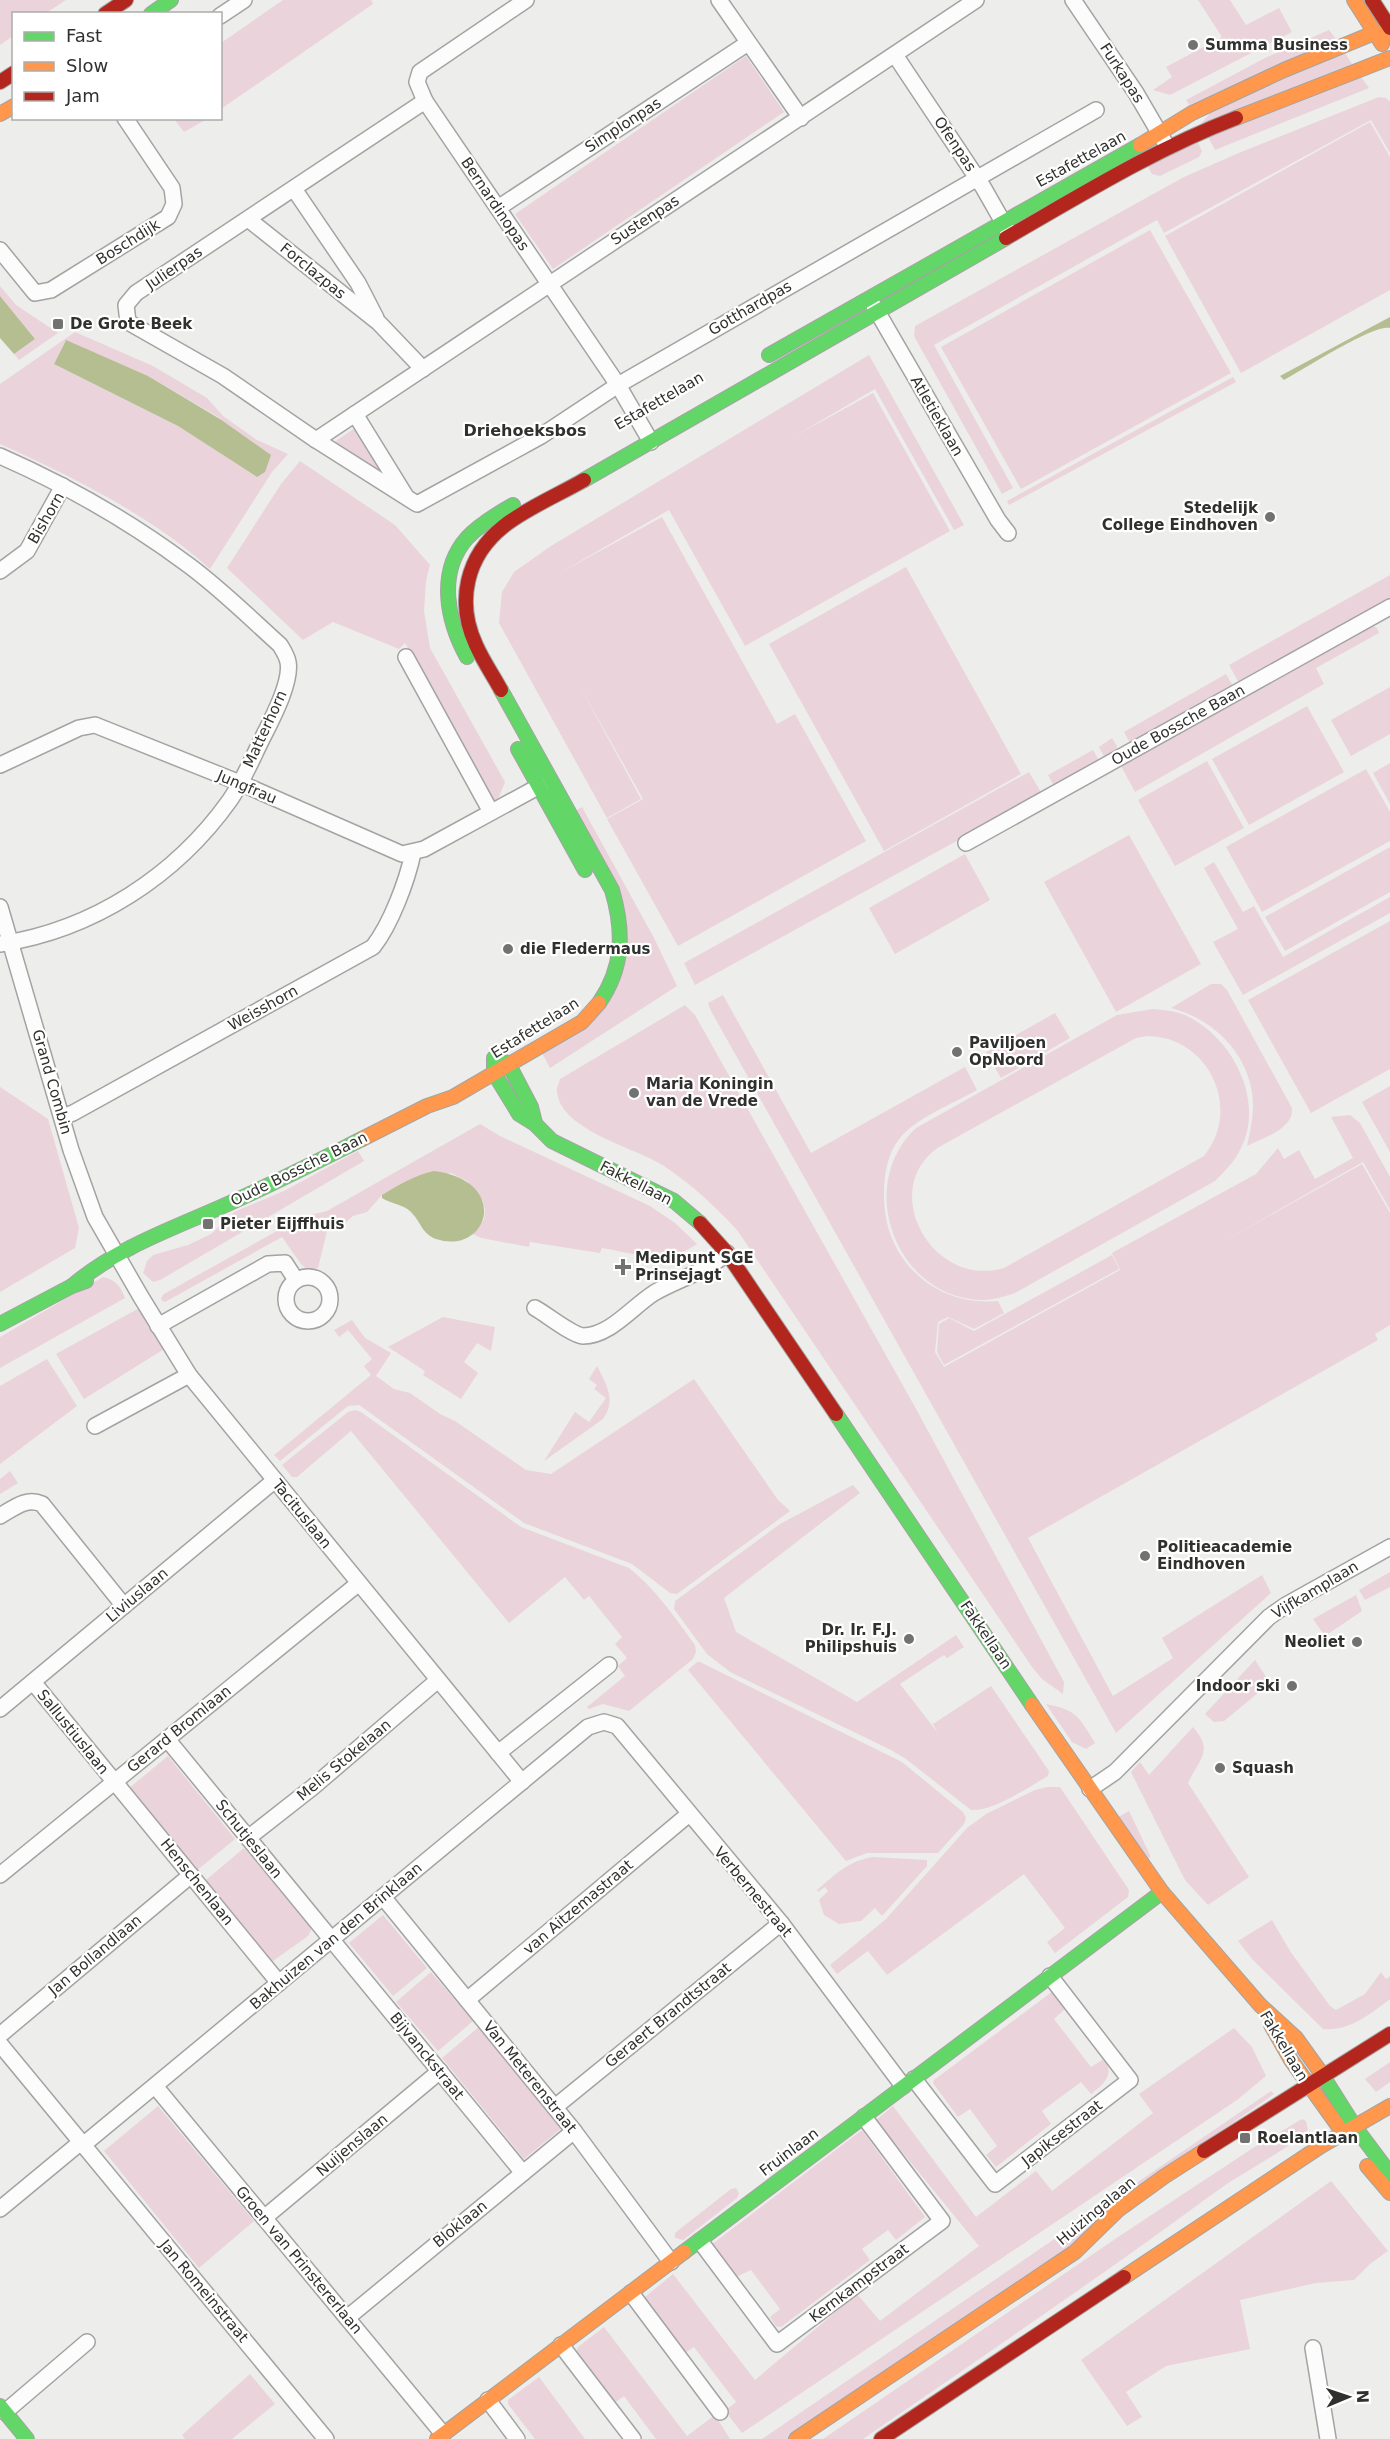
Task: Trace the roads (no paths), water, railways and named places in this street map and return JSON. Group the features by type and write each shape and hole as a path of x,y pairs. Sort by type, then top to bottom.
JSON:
{"street":[{"path":"108,12 126,0"},
{"path":"154,12 171,0"},
{"path":"222,15 244,0"},
{"name":"Bernardinopas","path":"526,0 420,72 417,82 425,101 618,385 645,432"},
{"path":"719,0 801,118"},
{"name":"Furkapas","path":"1073,0 1136,93 1167,148"},
{"path":"1354,0 1390,58"},
{"path":"1372,0 1390,27"},
{"name":"Sustenpas","path":"316,440 895,55 971,1"},
{"name":"Estafettelaan","path":"760,361 1192,114 1274,75 1374,33 1390,34"},
{"name":"Simplonpas","path":"498,208 748,43"},
{"name":"Ofenpas","path":"895,55 977,178 1011,236"},
{"name":"Estafettelaan","path":"494,1074 582,1022 596,1009 609,988 619,964 622,926 620,911 612,890 472,636 464,599 470,570 479,551 505,525 645,432 878,312 1167,148 1195,134 1390,58"},
{"name":"Julierpas","path":"316,440 223,376 128,322 126,305 136,293 425,101"},
{"name":"Gotthardpas","path":"407,498 417,504 540,436 618,385 1096,110"},
{"name":"Boschdijk","path":"0,250 35,293 51,290 168,217 174,204 172,188 126,120"},
{"name":"Forclazpas","path":"294,189 358,283 379,323"},
{"name":"Forclazpas","path":"248,219 379,323 423,369"},
{"name":"Atletieklaan","path":"869,298 992,510 1008,533"},
{"path":"355,414 407,498"},
{"path":"316,440 407,498"},
{"name":"Matterhorn","path":"0,456 63,486 139,531 187,564 280,645 288,663 285,685 267,730 240,783 230,799 196,840 153,879 117,904 64,928 5,943"},
{"path":"485,691 448,616 447,575 452,558 464,540 480,525 558,478"},
{"name":"Bishorn","path":"0,571 27,551 63,486"},
{"name":"Oude Bossche Baan","path":"966,843 1390,608"},
{"path":"406,657 490,812"},
{"name":"Jungfrau","path":"0,765 79,728 95,725 240,783 402,854 413,853"},
{"path":"507,729 589,878"},
{"path":"413,853 552,779"},
{"name":"Weisshorn","path":"62,1117 373,947 382,936 410,869 413,853"},
{"name":"Estafettelaan","path":"576,1009 599,982 607,963 611,944 608,917 600,897"},
{"name":"Grand Combin","path":"0,906 5,943 95,1217 119,1259"},
{"name":"Estafettelaan","path":"494,1056 512,1046"},
{"path":"494,1056 509,1065"},
{"path":"477,1066 494,1056"},
{"path":"494,1056 494,1074"},
{"name":"Fakkellaan","path":"509,1065 531,1107 535,1124"},
{"name":"Oude Bossche Baan","path":"0,1324 72,1286 90,1269 119,1259 143,1238 171,1228 280,1179 427,1106 453,1097 494,1074"},
{"name":"Fakkellaan","path":"494,1074 519,1114 535,1124 552,1141 674,1202 709,1231 727,1253 1162,1892 1260,2005 1296,2038 1324,2078 1349,2130"},
{"name":"Oude Bossche Baan","path":"427,1106 446,1085"},
{"path":"535,1308 579,1336 592,1335 604,1330 654,1293 716,1263 727,1253"},
{"name":"Tacituslaan","path":"119,1259 189,1375 522,1782"},
{"path":"158,1326 268,1264 285,1263 296,1280"},
{"path":"95,1426 189,1375"},
{"name":"Liviuslaan","path":"0,1709 275,1480"},
{"path":"0,1516 24,1502 33,1500 42,1504 124,1606"},
{"name":"Vijfkamplaan","path":"1090,1789 1115,1772 1269,1617 1286,1605 1390,1547"},
{"name":"Gerard Bromlaan","path":"0,1875 359,1583"},
{"path":"498,1753 609,1665"},
{"name":"Melis Stokelaan","path":"248,1838 313,1787 438,1680"},
{"name":"Sallustiuslaan","path":"33,1682 114,1782"},
{"name":"Verbernestraat","path":"588,1727 604,1722 617,1726 781,1923 908,2082"},
{"name":"Bakhuizen van den Brinklaan","path":"0,2209 155,2086 588,1727"},
{"name":"Schutjeslaan","path":"167,1739 332,1940"},
{"name":"Henschenlaan","path":"114,1782 279,1983"},
{"name":"van Aitzemastraat","path":"467,2000 689,1814"},
{"name":"Jan Bollandlaan","path":"0,2035 191,1875"},
{"name":"Fruinlaan","path":"440,2437 1162,1892"},
{"name":"Van Meterenstraat","path":"383,1897 574,2131 671,2262"},
{"name":"Geraert Brandtstraat","path":"555,2107 781,1923"},
{"name":"Bijvanckstraat","path":"332,1940 523,2173"},
{"name":"Japiksestraat","path":"908,2082 995,2184 1130,2080 1050,1976"},
{"name":"Fakkellaan","path":"1260,2005 1291,2060 1309,2086 1349,2130"},
{"name":"Huizingalaan","path":"796,2439 1075,2252 1118,2210 1165,2176 1324,2078 1390,2034"},
{"name":"Jan Romeinstraat","path":"0,2044 326,2439"},
{"name":"Nuijenslaan","path":"264,2218 440,2071"},
{"name":"Groen van Prinstererlaan","path":"155,2086 347,2318 440,2437"},
{"path":"881,2439 1113,2283 1349,2130 1390,2106"},
{"name":"Kernkampstraat","path":"700,2241 777,2344 942,2221 864,2117"},
{"path":"1349,2130 1390,2174"},
{"path":"1349,2130 1390,2193"},
{"name":"Bloklaan","path":"347,2318 574,2131"},
{"path":"631,2292 720,2412"},
{"path":"27,2439 2,2409 87,2342"},
{"path":"561,2345 633,2439"},
{"path":"1313,2348 1328,2439"},
{"path":"488,2400 517,2439"}],"place":[{"name":"Summa Business","path":"1193,45"},
{"name":"De Grote Beek","path":"58,324"},
{"name":"Stedelijk College Eindhoven","path":"1270,517"},
{"name":"die Fledermaus","path":"508,949"},
{"name":"Paviljoen OpNoord","path":"957,1052"},
{"name":"Maria Koningin van de Vrede","path":"634,1093"},
{"name":"Pieter Eijffhuis","path":"208,1224"},
{"name":"Medipunt SGE Prinsejagt","path":"623,1267"},
{"name":"Politieacademie Eindhoven","path":"1145,1556"},
{"name":"Dr. Ir. F.J. Philipshuis","path":"909,1639"},
{"name":"Neoliet","path":"1357,1642"},
{"name":"Indoor ski","path":"1292,1686"},
{"name":"Squash","path":"1220,1768"},
{"name":"Roelantlaan","path":"1245,2138"}],"district":[{"name":"Driehoeksbos","path":"525,430"}]}
